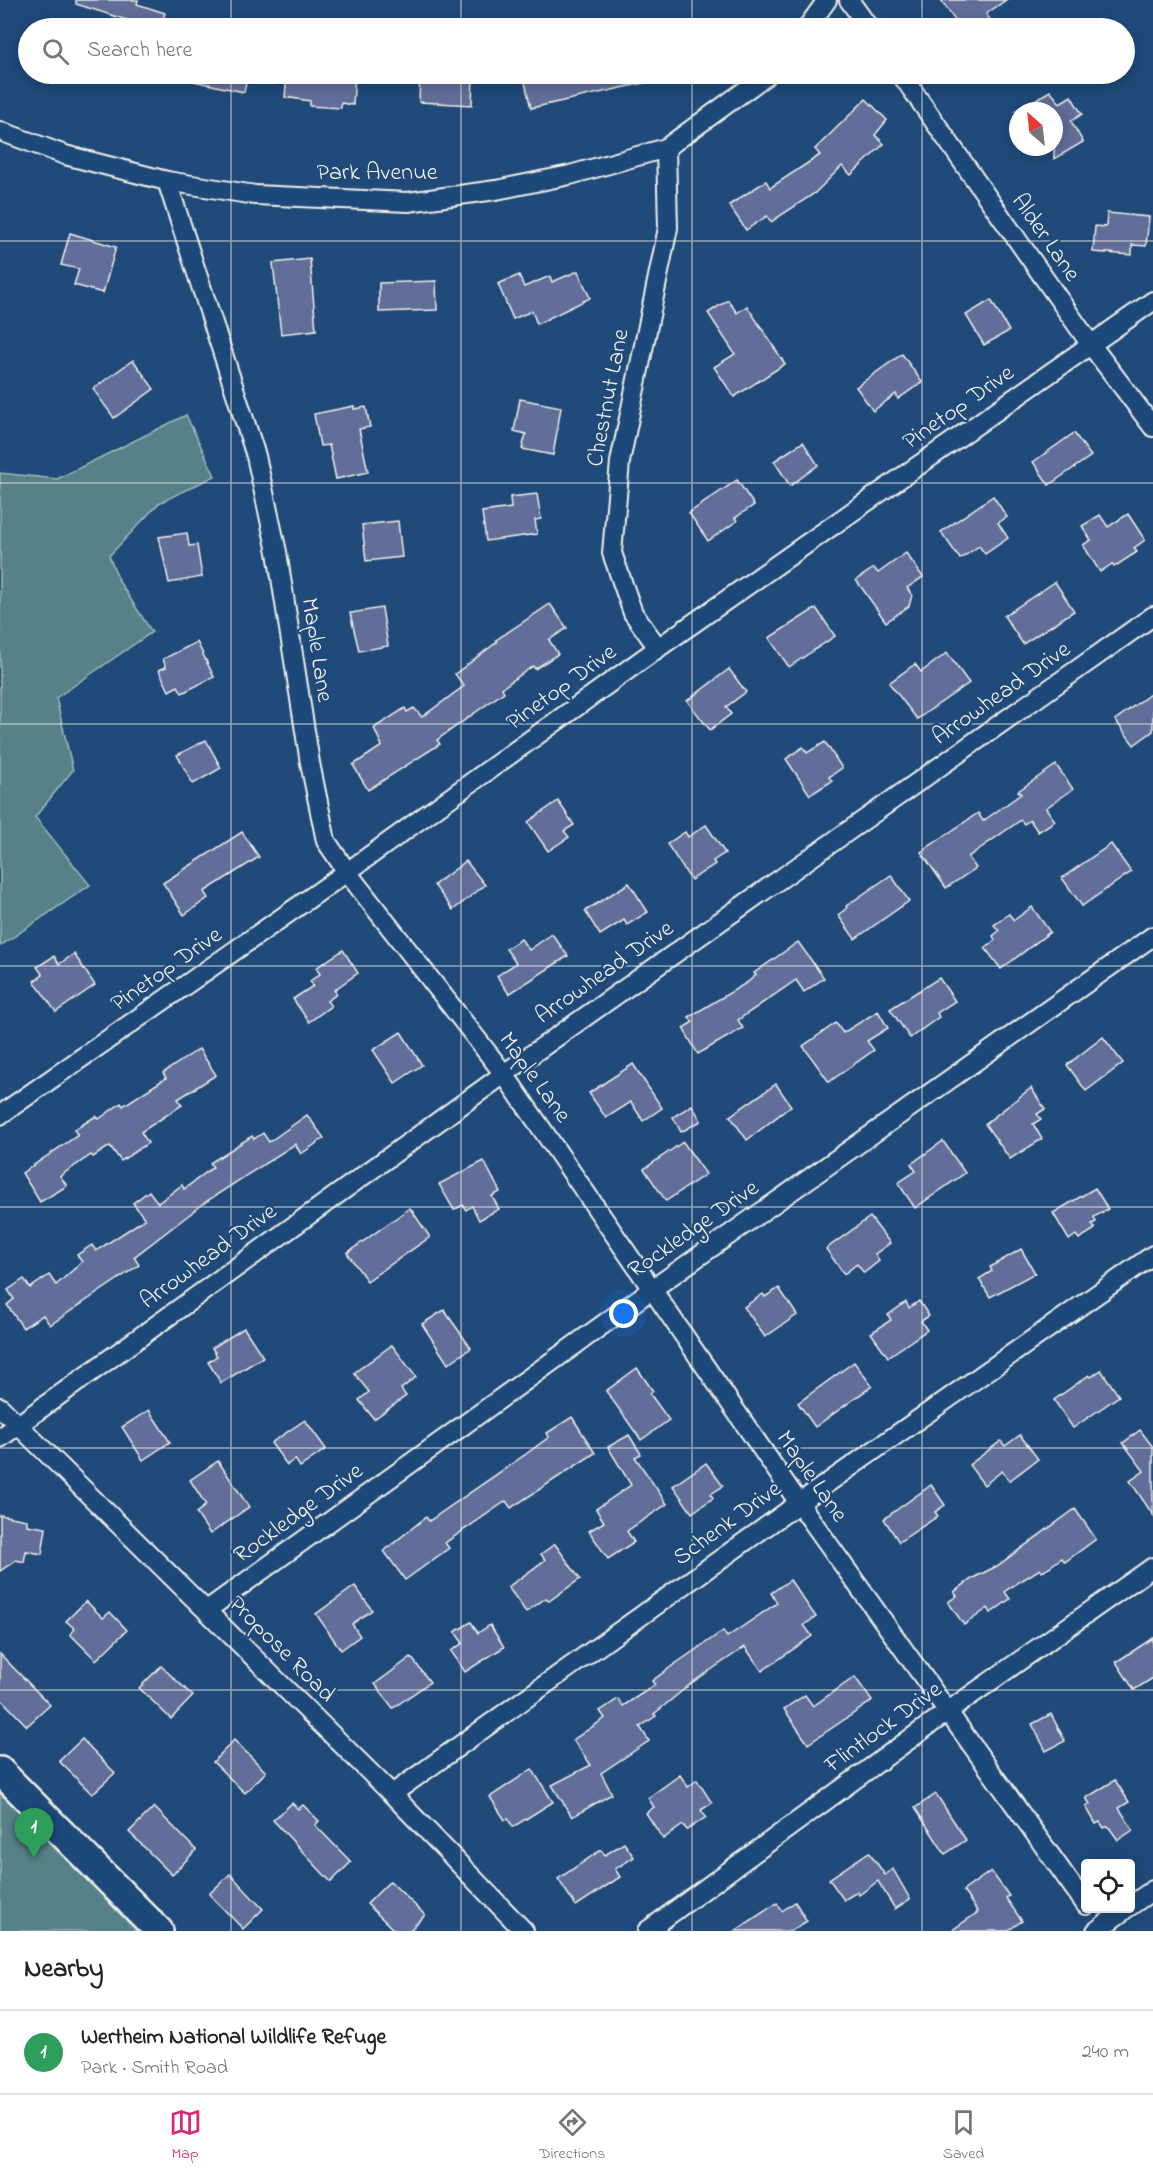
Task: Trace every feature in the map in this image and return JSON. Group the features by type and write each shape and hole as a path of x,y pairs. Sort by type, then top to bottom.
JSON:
{"street":[{"path":"814,18 827,0"},
{"path":"849,0 862,18"},
{"name":"Park Avenue","path":"0,131 65,155 167,181 255,195 408,202 496,190 570,176 666,148 754,84"},
{"name":"Alder Lane","path":"908,84 1090,345 1153,427"},
{"name":"Chestnut Lane","path":"658,648 633,613 612,553 620,462 668,228 666,148"},
{"name":"Maple Lane","path":"167,181 256,456 277,552 310,763 326,841 347,872 504,1074 799,1503 1081,1899"},
{"name":"Pinetop Drive","path":"0,1115 347,872 658,648 1153,301"},
{"name":"Arrowhead Drive","path":"0,1438 504,1074 1153,616"},
{"name":"Rockledge Drive","path":"207,1610 651,1290 1153,936"},
{"name":"Schenk Drive","path":"392,1794 799,1503 1153,1255"},
{"name":"Propose Road","path":"0,1407 392,1794 524,1931"},
{"name":"Flintlock Drive","path":"646,1931 947,1712 1153,1568"},
{"path":"0,1771 159,1931"},
{"path":"1135,1903 1153,1890"},
{"name":"Maple Lane","path":"1090,1913 1100,1930"},
{"path":"1100,1930 1121,1913"}],"green space":[{"path":"186,415 215,476 159,503 109,556 120,583 152,632 56,698 73,770 35,817 90,885 0,946 0,473 57,479"},
{"path":"0,1786 137,1931 0,1931"}],"building":[{"path":"76,0 138,0 137,4 165,13 163,18 120,18 76,4"},
{"path":"941,0 1006,0 986,14 989,18 953,18"},
{"path":"207,84 246,84 244,92"},
{"path":"286,84 354,84 353,105 341,103 341,108 310,106 310,101 285,97"},
{"path":"420,84 473,84 472,105 419,102"},
{"path":"525,84 639,84 531,108"},
{"path":"1050,91 1059,102 1031,102"},
{"path":"1071,96 1082,114 1071,121 1083,142 1063,154 1062,102"},
{"path":"866,99 887,120 875,135 884,144 851,175 842,166 815,193 771,222 767,216 746,230 729,205 766,181 770,188 820,155 815,149"},
{"path":"1107,213 1149,217 1146,246 1132,245 1132,255 1093,252 1095,226 1106,227"},
{"path":"70,233 116,247 103,293 74,285 79,269 61,265"},
{"path":"310,259 316,330 281,334 273,263"},
{"path":"578,271 590,298 537,324 532,311 513,319 498,284 519,275 524,287 550,276 552,282"},
{"path":"436,281 437,310 379,312 379,283"},
{"path":"728,300 737,313 747,306 785,364 734,397 714,367 735,354 708,313"},
{"path":"991,300 1009,331 984,345 966,315"},
{"path":"902,354 922,382 898,399 896,394 873,411 856,387"},
{"path":"133,360 154,389 114,418 93,389"},
{"path":"520,399 561,407 553,455 522,449 526,434 514,431"},
{"path":"354,406 354,409 366,407 370,427 359,429 368,472 336,479 329,445 320,446 314,414"},
{"path":"1074,433 1091,456 1049,485 1033,462"},
{"path":"803,442 818,465 790,486 774,461"},
{"path":"737,480 754,505 735,518 737,521 708,541 689,513"},
{"path":"537,494 541,519 535,520 537,534 486,541 482,512 511,508 510,497"},
{"path":"993,496 1007,517 998,523 1008,538 985,554 979,546 960,559 941,532"},
{"path":"1128,514 1145,540 1134,548 1137,552 1114,567 1112,564 1100,572 1083,545 1091,540 1082,526 1100,515 1108,527"},
{"path":"398,521 402,557 366,561 362,525"},
{"path":"187,533 189,546 197,545 202,577 169,583 159,537"},
{"path":"906,553 923,577 907,588 912,595 909,606 886,622 856,580 874,568 878,573"},
{"path":"1055,582 1074,611 1023,644 1004,616"},
{"path":"550,604 567,628 549,640 558,654 535,669 533,666 502,688 504,692 437,740 440,744 368,790 353,765 382,746 374,728 405,708 407,712 414,708 422,717 464,686 455,674 497,642 496,640"},
{"path":"382,608 388,646 359,651 350,613"},
{"path":"816,608 835,636 789,667 769,638"},
{"path":"197,642 214,677 182,693 178,686 169,691 159,670 166,667 163,659"},
{"path":"947,653 969,683 917,719 889,683 915,664 921,672"},
{"path":"729,669 746,692 726,707 731,714 710,730 687,701"},
{"path":"1153,692 1153,731 1134,745 1115,720"},
{"path":"206,740 221,768 193,784 177,755"},
{"path":"825,742 842,768 829,777 832,781 810,795 786,759 803,747 807,753"},
{"path":"1056,765 1073,789 1046,808 1055,821 1038,832 1030,820 1024,824 1021,820 968,857 976,868 946,888 921,852 978,813 983,821 1021,794 1018,791"},
{"path":"558,801 574,825 564,831 569,837 548,851 528,822"},
{"path":"706,825 725,853 713,861 715,864 691,880 667,844 685,832 688,837"},
{"path":"242,832 259,857 204,892 208,898 184,915 163,883"},
{"path":"1111,844 1131,872 1082,906 1062,878"},
{"path":"466,861 485,885 453,910 434,885"},
{"path":"891,875 909,901 855,939 838,915 847,908 846,906"},
{"path":"629,883 648,912 627,925 624,920 600,935 585,911"},
{"path":"1032,907 1050,932 1001,969 985,948 995,940 993,936 999,931 994,925 1009,914 1014,920"},
{"path":"552,934 568,956 509,994 497,976 516,963 506,949 521,939 529,950"},
{"path":"798,942 824,978 804,992 796,980 738,1020 743,1028 698,1054 683,1028 693,1022 689,1017 748,982 756,975 754,973"},
{"path":"343,950 358,973 334,990 337,994 327,1001 331,1006 309,1022 293,999 313,986 310,981 320,974 316,968"},
{"path":"74,954 95,985 56,1012 34,981 43,975 37,967 54,956 59,964"},
{"path":"939,978 955,1001 937,1013 939,1017 910,1038 890,1009"},
{"path":"878,1011 888,1028 867,1041 874,1050 829,1082 803,1046 836,1023 843,1033"},
{"path":"401,1032 422,1065 395,1083 373,1050"},
{"path":"1103,1037 1123,1063 1086,1091 1067,1065"},
{"path":"199,1049 216,1075 178,1099 182,1105 141,1132 148,1143 121,1161 110,1146 93,1157 91,1155 60,1176 67,1186 40,1202 22,1173 78,1135 74,1130 96,1116 99,1119 121,1103 123,1106 166,1078 163,1073"},
{"path":"633,1064 662,1108 643,1121 631,1102 606,1118 589,1093"},
{"path":"776,1084 791,1106 747,1140 730,1116"},
{"path":"1031,1088 1045,1109 1037,1114 1041,1119 1033,1124 1042,1139 1010,1159 985,1124"},
{"path":"692,1105 701,1121 681,1132 673,1117"},
{"path":"307,1115 324,1138 301,1154 295,1144 207,1201 134,1257 139,1265 50,1325 43,1315 23,1328 7,1305 14,1299 8,1290 24,1279 30,1288 49,1275 56,1285 82,1262 77,1255 92,1245 96,1251 145,1219 133,1203 149,1191 158,1203 182,1185 184,1189 213,1167 210,1163 252,1136 254,1139 263,1133 269,1142"},
{"path":"943,1141 965,1173 915,1208 898,1183 916,1171 911,1164"},
{"path":"683,1142 706,1174 666,1201 644,1169"},
{"path":"484,1161 500,1192 492,1196 499,1209 479,1220 472,1206 466,1210 463,1205 454,1210 439,1184"},
{"path":"1095,1188 1108,1209 1094,1217 1096,1222 1092,1224 1095,1229 1079,1239 1076,1235 1069,1240 1053,1213"},
{"path":"410,1208 430,1237 367,1281 347,1253"},
{"path":"870,1217 890,1243 875,1254 879,1261 864,1273 857,1264 844,1274 826,1249"},
{"path":"1021,1249 1035,1273 990,1297 979,1279 992,1271 990,1267"},
{"path":"779,1288 797,1315 765,1337 744,1307 763,1294 765,1297"},
{"path":"919,1301 929,1316 921,1321 927,1330 888,1357 871,1333 891,1320 888,1315 906,1302 909,1308"},
{"path":"444,1310 471,1348 448,1364 422,1324"},
{"path":"244,1328 263,1357 221,1383 208,1362 217,1356 212,1348"},
{"path":"392,1345 416,1377 401,1389 406,1396 374,1419 359,1400 369,1392 354,1373"},
{"path":"854,1362 872,1386 815,1427 798,1403"},
{"path":"637,1368 653,1391 650,1394 669,1420 641,1440 606,1391"},
{"path":"1101,1370 1119,1396 1073,1428 1054,1400 1089,1375 1091,1377"},
{"path":"149,1410 170,1442 143,1460 122,1427"},
{"path":"572,1417 595,1453 511,1508 506,1501 445,1543 449,1548 405,1580 384,1551 426,1517 429,1521 526,1454 549,1437 547,1433"},
{"path":"305,1420 326,1449 300,1467 295,1459 287,1465 271,1443"},
{"path":"1140,1430 1153,1447 1153,1515 1130,1481 1144,1471 1123,1443"},
{"path":"629,1435 641,1454 635,1457 667,1504 627,1531 634,1542 608,1559 589,1531 604,1522 596,1509 631,1485 608,1447"},
{"path":"1020,1435 1038,1459 1009,1481 1002,1471 984,1485 969,1465 1001,1441 1005,1446"},
{"path":"218,1461 249,1507 210,1534 196,1513 206,1505 190,1480"},
{"path":"706,1463 723,1486 711,1494 713,1498 692,1513 673,1486"},
{"path":"931,1485 945,1505 935,1512 938,1516 899,1542 884,1519"},
{"path":"1075,1509 1096,1539 1065,1562 1062,1558 1042,1572 1040,1569 1008,1589 1005,1592 1010,1599 991,1613 988,1608 964,1625 948,1602 957,1596 954,1592 973,1578 997,1566"},
{"path":"0,1515 27,1520 27,1525 46,1528 42,1554 26,1551 24,1562 16,1560 0,1571"},
{"path":"555,1544 580,1579 549,1601 546,1598 526,1612 508,1587 545,1560 541,1554"},
{"path":"790,1580 816,1617 804,1625 812,1636 762,1671 745,1647 693,1682 654,1714 656,1716 640,1727 649,1741 601,1773 612,1794 572,1817 552,1785 591,1765 573,1740 605,1718 600,1711 618,1699 623,1706 655,1685 652,1681 672,1666 723,1631 727,1637 777,1603 771,1593"},
{"path":"355,1586 372,1610 352,1624 360,1636 341,1650 316,1614"},
{"path":"86,1601 103,1618 110,1612 127,1630 96,1660 70,1634 75,1629 66,1621"},
{"path":"471,1622 478,1633 490,1625 504,1647 465,1672 451,1651 463,1643 455,1632"},
{"path":"1153,1638 1153,1678 1134,1690 1116,1662"},
{"path":"0,1654 50,1705 27,1726 0,1698"},
{"path":"411,1657 430,1682 393,1708 375,1684"},
{"path":"161,1666 193,1696 171,1719 139,1688"},
{"path":"855,1677 872,1701 808,1744 784,1709 805,1695 813,1706"},
{"path":"1051,1714 1065,1741 1046,1751 1032,1724"},
{"path":"82,1739 115,1773 92,1794 59,1761"},
{"path":"234,1740 266,1772 245,1793 213,1762"},
{"path":"532,1769 553,1802 513,1827 508,1819 505,1820 490,1797"},
{"path":"680,1775 688,1787 697,1780 712,1803 701,1810 706,1817 687,1830 683,1825 663,1839 646,1813 654,1807 648,1798"},
{"path":"1115,1780 1129,1802 1119,1808 1133,1830 1118,1840 1108,1826 1104,1828 1100,1822 1096,1824 1086,1807 1090,1804 1086,1798"},
{"path":"936,1794 966,1840 945,1854 915,1808"},
{"path":"292,1803 298,1809 303,1805 319,1821 315,1825 351,1862 331,1882 273,1820"},
{"path":"154,1807 196,1850 172,1875 129,1832"},
{"path":"624,1843 634,1857 615,1869 620,1877 576,1906 558,1879 601,1850 605,1855"},
{"path":"869,1852 885,1875 893,1869 910,1899 895,1909 878,1881 859,1895 857,1892 844,1900 829,1879"},
{"path":"991,1871 1009,1896 1006,1898 1022,1921 1007,1931 951,1931 978,1912 963,1891"},
{"path":"230,1874 263,1909 243,1929 209,1894"},
{"path":"390,1881 425,1915 409,1931 395,1931 367,1904"},
{"path":"795,1902 807,1921 791,1931 735,1931 777,1903 782,1911"}],"place":[{"name":"Wertheim National Wildlife Refuge","path":"34,1858"}]}
